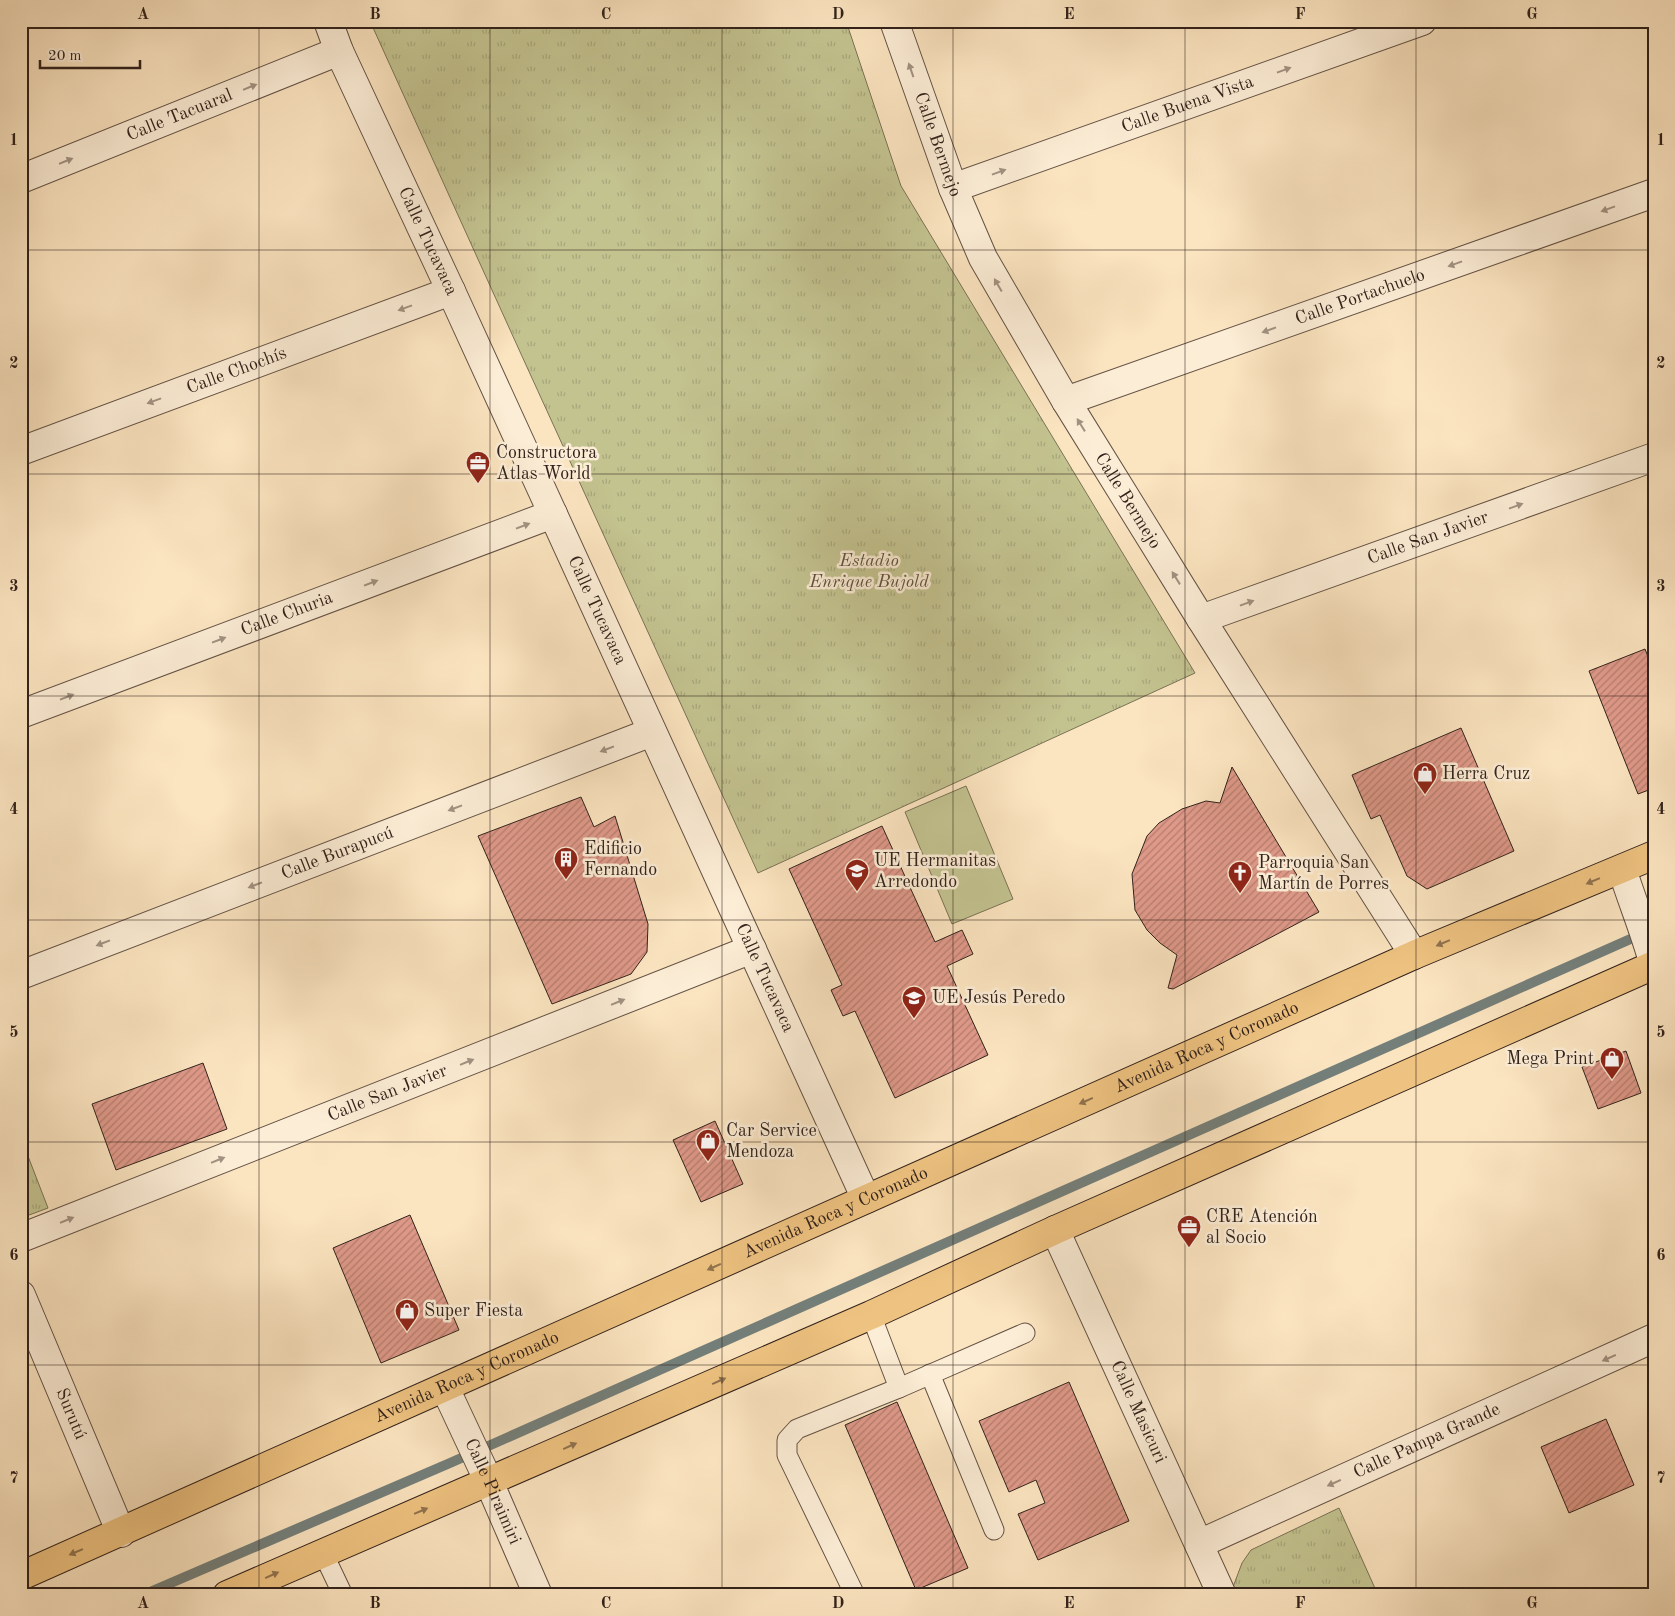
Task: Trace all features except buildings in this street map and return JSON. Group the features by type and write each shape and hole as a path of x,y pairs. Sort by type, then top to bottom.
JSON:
{"main road":[{"name":"Avenida Roca y Coronado","path":"21,1576 1414,955 1654,854"},
{"path":"227,1595 323,1553 484,1472 871,1315 1652,958"}],"street":[{"name":"Calle Tucavaca","path":"328,21 339,51 451,291 866,1199"},
{"name":"Calle Bermejo","path":"894,21 953,188 982,258 1066,401 1201,619 1414,955"},
{"name":"Calle Buena Vista","path":"953,188 1422,21"},
{"name":"Calle Tacuaral","path":"21,179 339,51"},
{"name":"Calle Portachuelo","path":"1066,401 1654,193"},
{"name":"Calle Chochís","path":"21,451 451,291"},
{"name":"Calle San Javier","path":"1201,619 1654,457"},
{"name":"Calle Churia","path":"21,714 553,514"},
{"name":"Calle Burapucú","path":"21,975 652,732"},
{"path":"1622,868 1652,958"},
{"name":"Calle San Javier","path":"21,1238 752,949"},
{"name":"Calle Masicuri","path":"1055,1230 1222,1595"},
{"name":"Surutú","path":"21,1296 121,1533"},
{"name":"Calle Pampa Grande","path":"1199,1544 1654,1338"},
{"name":"Calle Piraimiri","path":"445,1388 538,1595"}],"lane":[{"path":"871,1315 898,1388"},
{"path":"855,1595 787,1455 787,1440 797,1429 1025,1333"},
{"path":"930,1374 994,1530"},
{"path":"323,1553 343,1595"}],"green space":[{"name":"Estadio Enrique Bujold","path":"370,21 846,21 901,186 1195,673 758,873"},
{"path":"966,786 1013,899 952,924 905,812"},
{"path":"21,1138 48,1208 21,1218"},
{"path":"1339,1508 1378,1595 1237,1595 1233,1587 1242,1563 1251,1550"}],"waterway":[{"path":"143,1595 450,1463 1644,933"}],"place":[{"name":"Constructora Atlas World","path":"478,484"},
{"name":"Herra Cruz","path":"1425,795"},
{"name":"Edificio Fernando","path":"566,880"},
{"name":"UE Hermanitas Arredondo","path":"857,892"},
{"name":"Parroquia San Martín de Porres","path":"1240,894"},
{"name":"UE Jesús Peredo","path":"914,1019"},
{"name":"Mega Print","path":"1612,1080"},
{"name":"Car Service Mendoza","path":"708,1162"},
{"name":"CRE Atención al Socio","path":"1189,1248"},
{"name":"Super Fiesta","path":"407,1332"}]}
